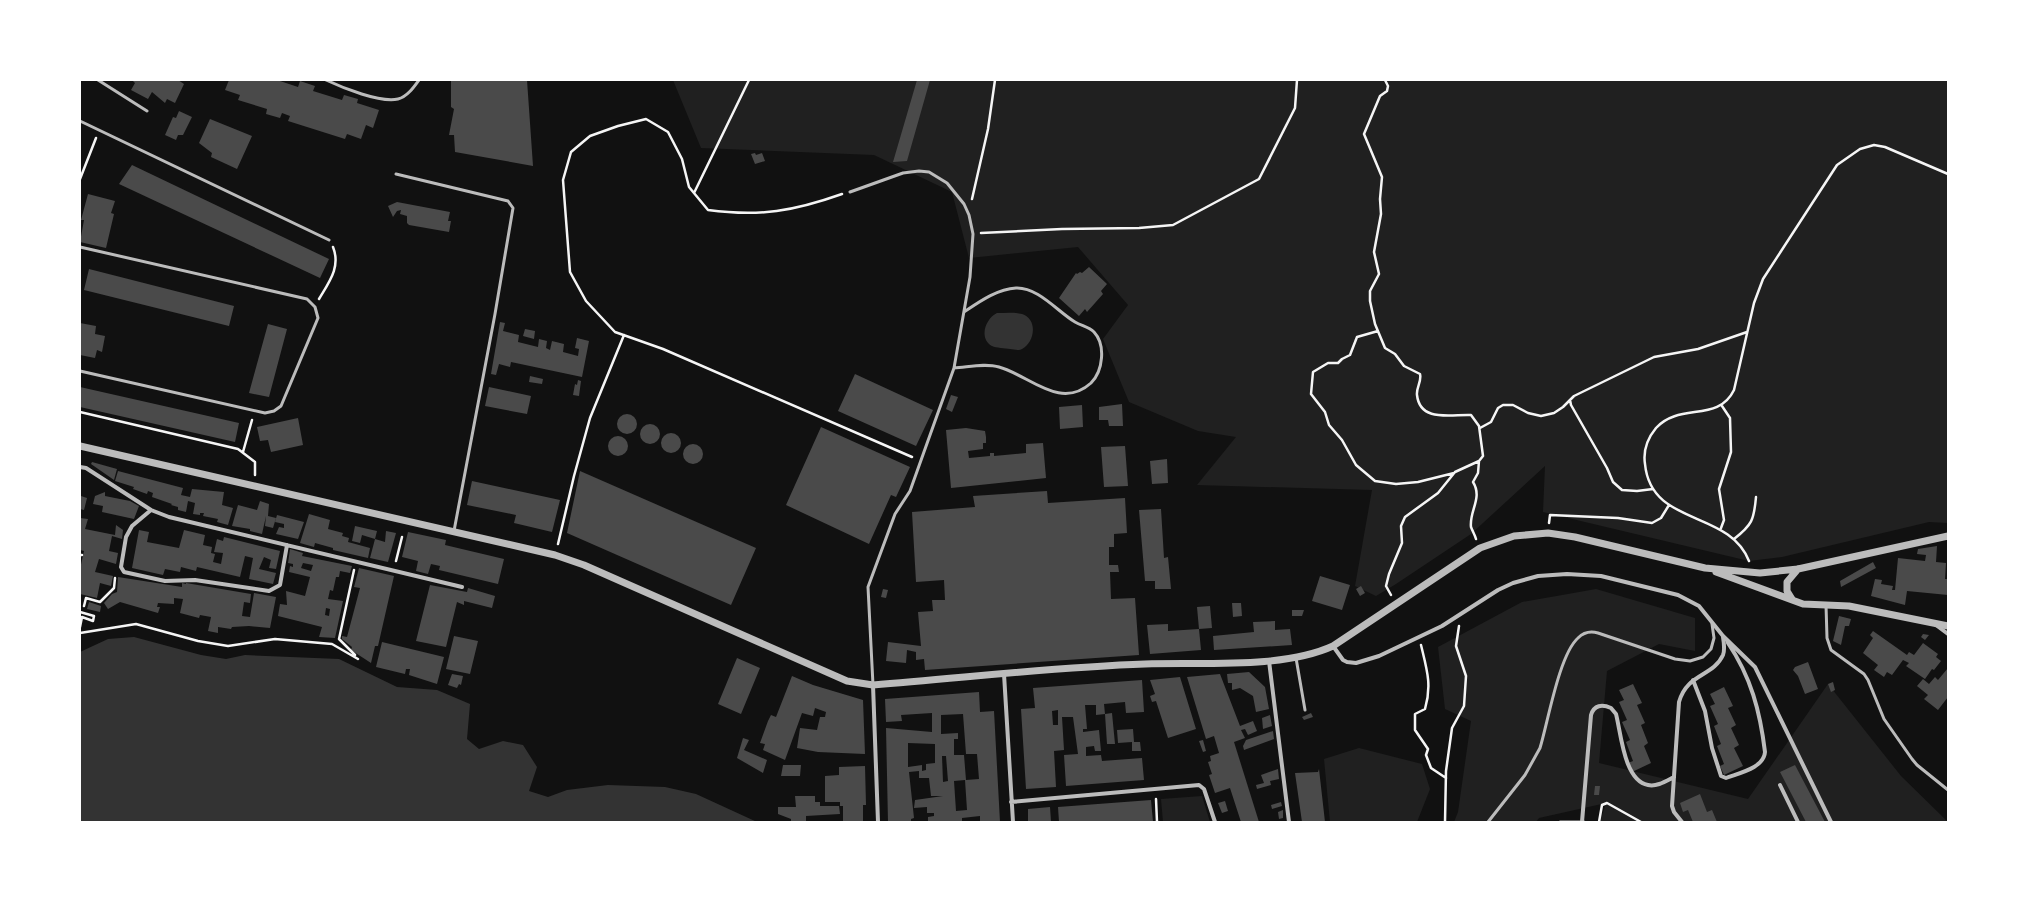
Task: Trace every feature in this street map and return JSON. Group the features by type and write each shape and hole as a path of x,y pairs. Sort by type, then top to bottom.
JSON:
{"street":[{"path":"80,446 555,556 584,565 847,681 873,685 1144,664 1269,660 1296,658 1314,654 1333,646 1480,548 1514,536 1548,533 1610,545 1705,568 1808,605 1856,607 1948,626"},
{"path":"80,467 86,468 151,510 169,517 462,587"},
{"path":"151,510 132,526 126,537 121,567 124,572 165,581 195,580 269,592 280,585 287,545"},
{"path":"1705,568 1750,573 1798,569 1948,536"},
{"path":"1792,599 1787,590 1787,582 1798,569"},
{"path":"1333,646 1343,660 1356,663 1379,656 1420,638 1498,590 1526,578 1556,574 1582,574 1613,578 1678,594 1699,606 1709,617 1738,658 1754,694 1765,752 1764,758 1759,764 1726,778 1721,776 1712,748 1705,711 1693,680"},
{"path":"1932,622 1948,634"},
{"path":"1682,822 1674,812 1672,806 1679,702 1685,687 1712,667 1722,657 1724,651 1723,636"},
{"path":"1723,636 1751,662 1757,671 1831,822"},
{"path":"1269,660 1290,822"},
{"path":"1004,674 1012,822"},
{"path":"873,685 878,822"},
{"path":"1583,822 1591,715 1594,708 1607,706 1614,711 1627,761 1638,781 1648,785 1656,785 1674,777"},
{"path":"1011,802 1198,785 1204,789 1215,822"},
{"path":"1780,785 1798,822"}],"lane":[{"path":"98,80 147,111"},
{"path":"326,80 343,87 385,99 400,99 411,90 419,80"},
{"path":"80,121 329,240"},
{"path":"850,192 903,173 919,171 929,172 948,183 964,204 969,215 973,234 970,277 954,368 908,497 895,514 868,587 873,685"},
{"path":"396,174 510,202 512,211 454,533"},
{"path":"80,247 307,299 315,307 318,318 281,406 274,411 265,414 80,372"},
{"path":"954,368 988,365 998,367 1015,373 1046,391 1063,393 1079,390 1091,382 1096,376 1101,362 1099,340 1089,328 1074,322 1027,290 1015,288 997,293 964,312"},
{"path":"1826,605 1827,638 1831,650 1864,674 1868,680 1884,719 1912,759 1917,765 1948,790"},
{"path":"1488,822 1533,762 1540,748 1566,658 1572,644 1579,636 1588,632 1598,632 1675,659 1694,661 1706,655 1713,644 1714,633 1709,617"},
{"path":"1296,658 1305,710"},
{"path":"1560,822 1583,822"}],"path":[{"path":"694,193 750,80"},
{"path":"972,205 972,198 988,129 995,80"},
{"path":"973,234 1062,229 1139,228 1173,225 1259,179 1295,108 1296,80"},
{"path":"1378,331 1357,337 1350,355 1338,363 1328,363 1313,372 1311,394 1325,412 1329,425 1342,440 1356,465 1375,481 1396,484 1418,482 1455,472 1479,461 1483,456 1483,448 1480,428 1476,418 1471,415 1440,416 1424,411 1419,406 1417,394 1420,374 1404,366 1395,354 1385,348 1378,331 1370,301 1370,291 1379,274 1374,252 1381,214 1380,199 1382,177 1364,134 1380,96 1387,91 1388,86 1385,80"},
{"path":"850,192 807,206 777,212 736,214 708,210 689,187 682,159 668,132 646,120 618,126 590,136 571,152 563,180 570,272 586,302 615,332 663,349 920,461"},
{"path":"80,179 99,130"},
{"path":"1750,573 1748,558 1734,539 1721,528 1684,514 1669,505 1653,489 1646,474 1644,454 1648,440 1657,428 1668,419 1681,414 1722,406 1730,398 1734,390 1754,303 1763,279 1775,258 1801,223 1828,178 1843,160 1860,149 1874,145 1885,147 1948,174"},
{"path":"315,307 335,273 335,252 329,240"},
{"path":"1480,428 1491,422 1498,408 1503,405 1513,404 1528,413 1541,416 1554,413 1570,400 1654,357 1698,349 1748,332"},
{"path":"555,556 574,476 590,418 624,335"},
{"path":"1570,400 1571,405 1601,457 1613,482 1622,490 1637,491 1653,489"},
{"path":"1721,528 1724,520 1719,489 1731,452 1730,418 1722,406"},
{"path":"243,452 254,411"},
{"path":"80,412 238,449 255,462 255,486"},
{"path":"1479,461 1478,473 1473,482 1476,487 1477,494 1471,527 1480,548"},
{"path":"1397,604 1386,586 1389,574 1402,543 1401,526 1405,517 1438,493 1455,472"},
{"path":"1734,539 1748,528 1754,517 1756,497"},
{"path":"1548,533 1550,515 1618,518 1652,523 1661,518 1669,505"},
{"path":"393,571 402,537"},
{"path":"80,633 136,624 198,641 228,646 275,639 332,644 358,658 339,639 356,562"},
{"path":"84,606 86,598 100,602 114,588 115,575 121,567"},
{"path":"80,612 94,616 93,621 82,617 80,627"},
{"path":"1445,822 1446,778 1452,728 1464,706 1466,676 1456,646 1462,613"},
{"path":"1420,638 1428,673 1429,694 1424,709 1415,714 1415,730 1428,749 1426,755 1431,768 1446,778"},
{"path":"1599,822 1602,805 1607,803 1641,822"},
{"path":"1156,811 1157,822"}],"shaded area":[{"path":"673,80 1948,80 1948,523 1929,522 1782,557 1749,561 1543,512 1545,466 1471,534 1376,596 1355,586 1372,490 1197,485 1236,437 1198,431 1129,402 1103,339 1128,305 1078,247 969,258 952,192 874,155 701,148"},
{"path":"997,313 1022,314 1031,321 1033,331 1032,336 1030,341 1021,350 994,347 985,338 985,328 990,319"},
{"path":"1596,589 1695,618 1695,651 1659,644 1607,671 1599,763 1748,799 1828,684 1901,776 1948,822 1600,822 1606,803 1539,818 1536,822 1454,822 1458,812 1471,721 1445,709 1438,647 1522,602"},
{"path":"134,637 201,655 226,659 245,655 339,659 397,687 437,690 470,704 467,739 479,749 503,741 523,745 537,767 529,791 548,797 567,790 608,785 665,787 696,794 757,822 80,822 80,652 108,639"},
{"path":"1359,748 1422,764 1430,789 1417,822 1330,822 1324,759"},
{"path":"1202,796 1210,822 1163,822 1161,799"}],"building":[{"path":"132,80 178,80 184,84 175,103 167,99 165,103 152,92 148,99 131,90 135,83"},
{"path":"229,80 277,80 298,87 300,81 315,86 313,91 342,100 344,95 358,99 357,103 379,110 373,128 366,125 361,139 347,134 345,139 288,121 290,116 282,113 280,118 266,114 267,109 238,100 240,95 225,90"},
{"path":"451,80 527,80 533,166 455,152 454,135 449,135 454,109 451,107"},
{"path":"917,80 930,80 907,161 893,162"},
{"path":"179,111 192,117 183,135 178,135 176,140 165,135 173,117 176,118"},
{"path":"210,119 252,136 237,169 211,157 212,153 199,143"},
{"path":"755,153 756,155 762,153 765,161 755,164 751,154"},
{"path":"132,165 329,259 320,278 119,184"},
{"path":"88,194 115,201 111,213 114,214 106,248 80,242 84,220 81,220"},
{"path":"397,202 450,212 448,221 451,221 449,232 409,225 407,223 407,216 400,214 401,210 397,211 393,217 388,206"},
{"path":"1089,267 1107,284 1101,291 1103,294 1087,312 1085,309 1079,316 1059,298 1076,273 1082,273"},
{"path":"89,269 234,306 229,326 84,290"},
{"path":"500,322 505,323 503,331 519,335 518,342 538,347 539,339 547,341 546,348 550,350 552,341 564,344 563,352 578,356 579,349 575,348 577,338 589,341 582,377 511,362 510,367 499,364 496,375 491,374"},
{"path":"80,323 96,326 95,334 105,336 102,352 97,350 95,358 80,355"},
{"path":"268,324 287,329 269,397 249,393"},
{"path":"525,329 535,331 534,339 523,336"},
{"path":"855,374 933,410 916,446 838,411"},
{"path":"530,376 543,379 542,384 529,382"},
{"path":"578,380 581,381 579,396 573,395 575,384 577,385"},
{"path":"80,387 239,423 235,442 80,407"},
{"path":"489,387 531,396 527,414 485,406"},
{"path":"951,395 958,397 952,412 946,409"},
{"path":"1122,404 1123,426 1109,426 1108,420 1099,420 1099,407"},
{"path":"1082,405 1083,427 1060,429 1059,407"},
{"path":"627,414 634,417 637,424 634,431 627,434 620,431 617,424 620,417"},
{"path":"298,418 303,445 271,452 268,440 260,441 257,427"},
{"path":"650,424 657,427 660,434 657,441 650,444 643,441 640,434 643,427"},
{"path":"821,427 910,467 896,497 891,495 869,544 786,505"},
{"path":"966,428 985,431 986,437 986,443 983,443 983,449 968,451 969,458 990,456 990,453 994,453 994,456 1026,453 1026,444 1043,443 1046,478 951,488 946,430"},
{"path":"671,433 678,436 681,443 678,450 671,453 664,450 661,443 664,436"},
{"path":"618,436 625,439 628,446 625,453 618,456 611,453 608,446 611,439"},
{"path":"693,444 700,447 703,454 700,461 693,464 686,461 683,454 686,447"},
{"path":"1125,446 1128,486 1104,487 1101,447"},
{"path":"1167,459 1168,483 1152,484 1150,461"},
{"path":"92,462 117,469 114,480 91,464"},
{"path":"118,471 183,488 181,495 190,497 192,489 224,492 222,505 233,508 228,525 217,522 218,519 203,516 204,513 200,513 200,515 193,514 195,503 188,501 186,512 178,510 178,507 171,505 172,504 152,497 153,493 148,491 147,494 133,489 134,487 115,481"},
{"path":"580,471 756,548 731,605 567,533"},
{"path":"472,481 560,500 552,532 514,523 516,515 467,505"},
{"path":"1047,491 1048,503 1125,498 1127,533 1114,534 1114,547 1109,547 1109,565 1118,565 1119,572 1110,572 1111,599 1135,598 1139,655 925,670 924,659 916,660 916,652 907,650 906,663 886,661 888,642 921,646 918,612 933,611 932,600 945,600 944,580 916,582 912,512 975,507 973,496"},
{"path":"105,492 105,496 130,501 139,506 134,519 102,512 103,506 93,504 95,496"},
{"path":"81,496 87,498 84,510 80,509"},
{"path":"260,501 269,504 268,516 276,518 273,528 265,526 266,516 262,534 250,531 250,529 232,526 238,505 257,510"},
{"path":"1161,509 1164,558 1168,557 1171,589 1155,589 1155,581 1145,581 1139,510"},
{"path":"309,514 330,520 328,529 343,533 342,536 349,538 348,542 370,548 368,558 333,550 333,548 315,543 314,547 300,543"},
{"path":"277,515 304,522 298,539 276,534 279,527 284,528 284,524 275,522"},
{"path":"80,518 88,519 85,529 115,535 116,525 123,530 122,539 112,536 109,551 118,553 116,564 99,559 95,572 113,576 111,586 100,583 97,598 80,594 80,569 84,551 80,550"},
{"path":"355,526 377,531 375,539 362,535 360,543 352,541"},
{"path":"139,530 149,532 147,542 179,548 184,530 205,535 203,545 212,547 211,553 215,554 213,562 221,564 223,553 214,552 217,539 223,541 224,537 280,551 276,569 269,568 271,560 264,557 259,569 276,573 273,584 249,579 253,558 245,556 240,577 197,567 196,571 181,567 180,572 165,569 163,575 132,568"},
{"path":"386,531 396,533 388,562 370,558 375,539 385,542"},
{"path":"408,532 446,540 445,545 504,559 498,584 439,570 440,566 431,564 428,574 416,571 418,561 402,557"},
{"path":"1937,546 1936,562 1946,563 1945,579 1948,579 1948,595 1907,591 1905,605 1871,596 1875,579 1882,580 1881,584 1893,586 1892,590 1895,590 1898,558 1925,561 1926,555 1917,554 1918,549"},
{"path":"290,549 303,553 302,556 352,566 350,573 340,571 339,577 336,577 333,591 330,590 328,599 343,601 335,638 319,637 322,627 278,616 280,604 287,605 286,591 305,596 310,577 289,572 290,566 293,567 293,564 288,563","holes":["303,563 313,565 311,571 301,568","326,608 330,609 329,616 325,615"]},
{"path":"1873,562 1876,568 1841,587 1840,581"},
{"path":"359,568 394,576 378,646 375,646 371,663 351,650 352,647 342,639 342,636 347,637 360,588 354,587"},
{"path":"1320,576 1350,585 1342,610 1312,601"},
{"path":"118,577 182,587 182,583 186,583 251,594 250,603 244,602 242,616 250,617 254,593 276,597 270,628 249,626 232,627 231,629 218,627 218,633 208,631 211,617 200,615 199,618 180,613 183,599 174,598 174,604 158,603 157,607 160,607 158,613 120,602 108,609 104,603 112,594 117,592"},
{"path":"430,585 467,592 468,588 495,596 492,608 464,601 464,605 457,602 446,647 416,641"},
{"path":"1361,586 1365,593 1360,596 1356,589"},
{"path":"883,589 888,590 886,598 881,597"},
{"path":"89,602 101,606 100,612 87,609"},
{"path":"1232,603 1241,603 1242,616 1233,617"},
{"path":"1210,606 1212,628 1199,629 1197,607"},
{"path":"1292,610 1304,610 1302,616 1292,616"},
{"path":"1839,616 1851,619 1849,626 1845,626 1841,645 1833,641"},
{"path":"1275,621 1275,630 1290,629 1292,645 1214,650 1213,636 1254,632 1253,622"},
{"path":"1168,624 1168,631 1199,629 1201,650 1150,654 1147,625"},
{"path":"1873,631 1907,655 1909,652 1914,655 1923,643 1938,654 1936,657 1941,661 1934,670 1932,669 1925,679 1906,666 1909,663 1903,660 1892,675 1887,672 1884,677 1874,670 1878,665 1863,653 1873,638 1870,635"},
{"path":"1923,634 1929,635 1925,640 1921,637"},
{"path":"454,636 478,641 470,674 446,669"},
{"path":"382,642 444,657 437,684 409,675 410,669 406,669 405,674 376,667"},
{"path":"737,658 760,668 741,714 718,704"},
{"path":"1808,662 1818,689 1805,694 1798,676 1793,670 1795,667"},
{"path":"1948,668 1948,697 1938,710 1924,699 1928,695 1917,686 1923,679 1929,684 1935,677 1938,680"},
{"path":"1249,672 1265,687 1269,709 1256,712 1253,696 1240,688 1232,690 1232,683 1228,683 1227,674"},
{"path":"452,674 463,676 461,685 459,684 457,688 448,685"},
{"path":"1220,674 1240,726 1253,721 1257,731 1248,735 1245,729 1241,730 1245,738 1234,742 1259,822 1241,822 1230,788 1215,793 1209,775 1212,774 1208,762 1211,761 1210,756 1219,753 1214,736 1206,739 1187,677"},
{"path":"792,676 813,685 863,700 865,754 818,752 797,748 800,728 817,730 820,717 825,717 826,712 815,708 813,716 802,713 785,760 763,750 765,744 760,743 768,721 771,715 776,717"},
{"path":"1180,677 1196,729 1168,738 1156,701 1152,702 1150,696 1155,694 1150,680"},
{"path":"1142,680 1144,712 1126,713 1125,702 1104,704 1105,714 1096,715 1096,705 1085,705 1087,729 1083,729 1083,732 1099,730 1101,751 1095,751 1094,746 1086,747 1086,756 1101,755 1102,761 1142,758 1144,780 1066,786 1064,755 1078,754 1073,717 1062,717 1064,750 1054,751 1056,787 1026,789 1021,709 1035,708 1033,688","holes":["1058,710 1058,725 1053,725 1052,711"]},
{"path":"1833,682 1835,690 1831,692 1828,684"},
{"path":"1633,684 1642,703 1637,705 1645,723 1641,725 1648,743 1644,746 1651,763 1632,772 1628,763 1633,761 1626,742 1630,740 1622,722 1627,720 1619,702 1624,700 1619,690"},
{"path":"1724,687 1733,706 1728,708 1736,725 1731,728 1739,745 1734,748 1743,766 1724,775 1720,766 1724,764 1717,746 1721,744 1714,726 1718,724 1710,706 1715,704 1710,694"},
{"path":"979,692 980,712 994,711 1000,822 980,822 980,816 962,818 962,822 928,822 928,817 934,816 934,813 927,813 927,807 914,808 915,800 943,796 931,796 929,778 919,778 919,771 909,772 914,818 911,819 911,822 888,822 886,728 932,732 932,713 901,715 902,721 886,722 885,699","holes":["963,714 966,754 977,754 979,779 966,780 964,755 954,755 954,739 958,739 958,733 941,734 941,715","908,743 935,744 935,763 926,764 926,770 922,771 922,765 908,767","942,756 946,756 948,781 943,782","965,780 967,810 956,811 954,781"]},
{"path":"1112,713 1115,744 1107,744 1105,714"},
{"path":"1311,713 1313,717 1304,720 1302,717"},
{"path":"1270,715 1272,726 1263,729 1262,718"},
{"path":"1133,729 1134,742 1140,742 1141,751 1132,751 1132,742 1118,743 1117,730"},
{"path":"1273,731 1274,739 1244,750 1243,746 1246,740"},
{"path":"743,738 749,740 744,750 767,760 763,773 737,758"},
{"path":"1203,740 1206,751 1203,752 1199,741"},
{"path":"783,765 801,765 800,776 781,776"},
{"path":"1795,765 1825,822 1806,822 1780,772"},
{"path":"865,766 866,805 863,805 863,822 843,822 843,806 840,806 840,802 825,802 825,776 839,775 839,767"},
{"path":"1278,769 1279,779 1270,781 1271,785 1257,789 1256,785 1264,783 1261,775"},
{"path":"1319,769 1325,822 1302,822 1295,773 1318,772"},
{"path":"1595,786 1600,786 1599,795 1594,795"},
{"path":"1700,794 1707,812 1712,810 1717,822 1693,822 1688,810 1683,812 1680,803"},
{"path":"795,796 815,796 815,802 820,802 820,806 839,806 840,814 806,816 806,822 791,822 791,819 778,814 778,807 796,807"},
{"path":"1151,800 1153,822 1059,822 1058,807"},
{"path":"1225,801 1228,811 1222,813 1218,803"},
{"path":"1281,802 1282,806 1272,809 1271,805"},
{"path":"1050,807 1051,822 1028,822 1028,809"},
{"path":"1283,810 1283,818 1279,819 1278,812"}]}
